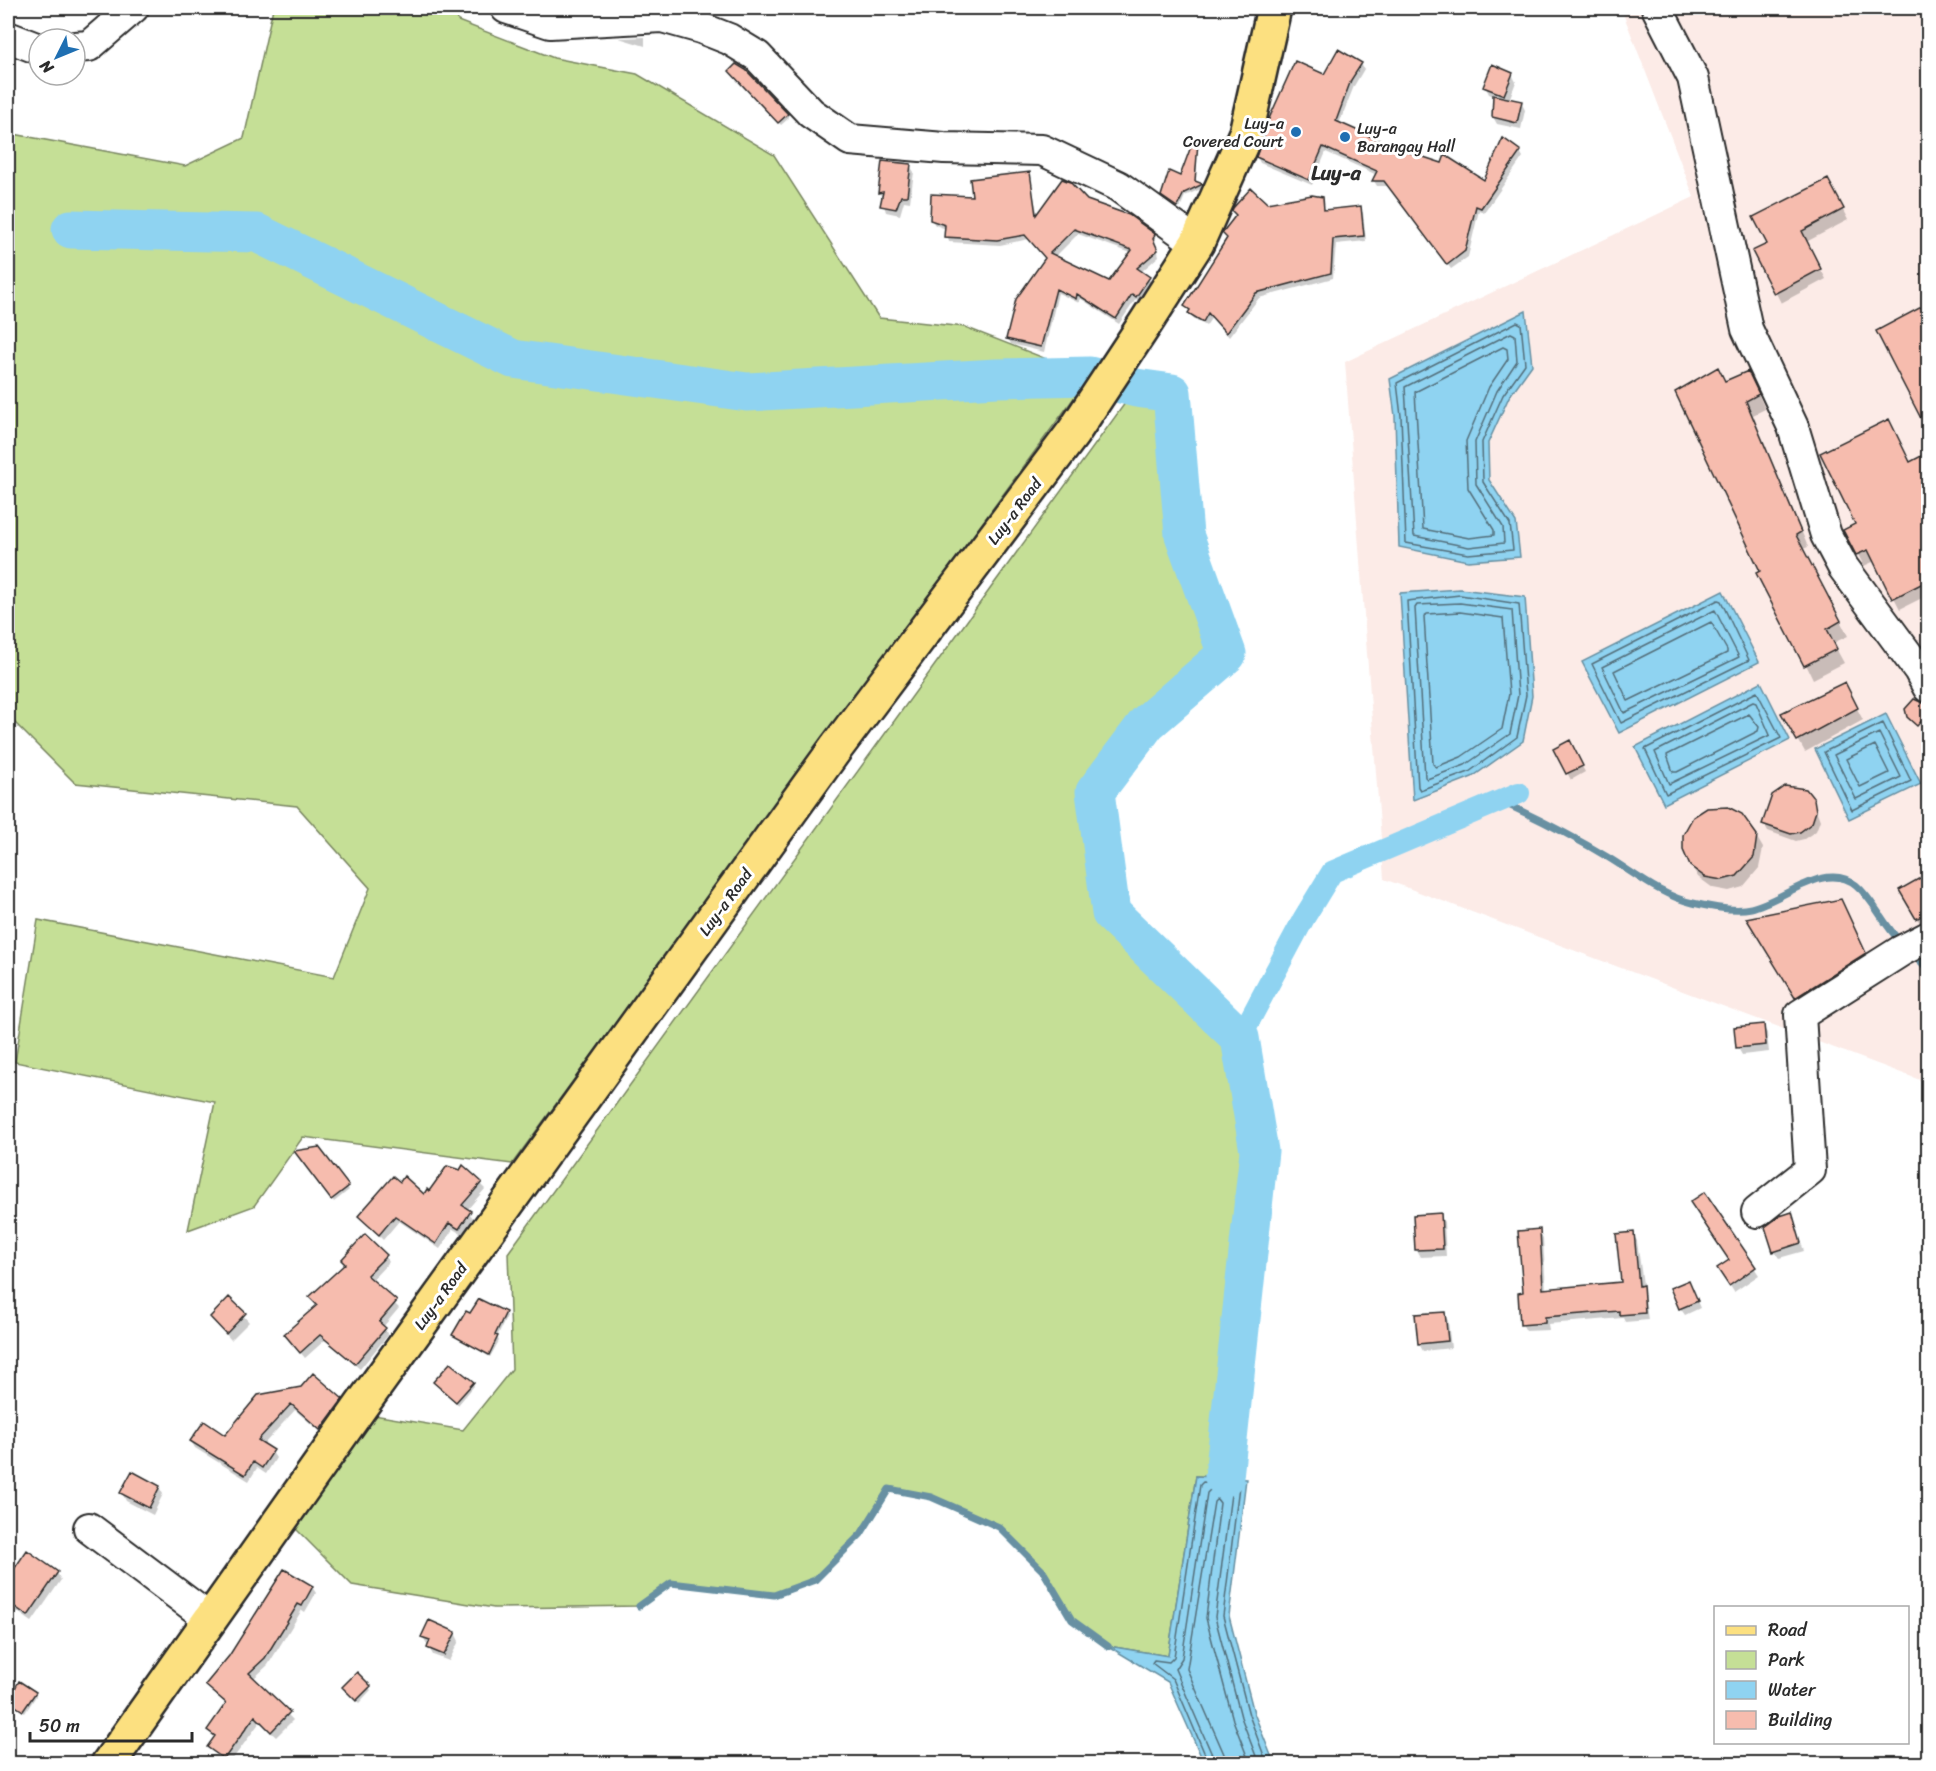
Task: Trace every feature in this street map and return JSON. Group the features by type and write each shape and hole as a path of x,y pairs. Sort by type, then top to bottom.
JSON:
{"main road":[{"name":"Luy-a Road","path":"108,1764 829,758 1073,433 1197,243 1246,133 1274,8"}],"street":[{"path":"87,46 133,8"},
{"path":"506,8 550,23 662,17 701,28 729,39 757,56 811,114 850,140 944,148 1042,150 1118,186 1197,243"},
{"path":"1657,8 1693,78 1747,329 1793,427 1826,535 1843,567 1929,687"},
{"path":"8,37 27,44"},
{"path":"1757,1212 1810,1170 1800,1015 1919,942"},
{"path":"89,1528 210,1620"}],"shaded area":[{"path":"1621,8 1916,8 1928,32 1928,1083 1384,879 1345,362 1694,197"}],"green space":[{"path":"273,8 456,8 458,21 554,58 637,74 774,155 879,318 965,327 1090,376 512,1164 303,1137 254,1206 188,1230 215,1102 15,1062 38,920 334,977 370,888 297,806 75,783 8,716 8,133 185,166 244,138"},
{"path":"1136,388 1172,393 1184,535 1227,654 1147,723 1095,792 1111,913 1240,1038 1259,1151 1224,1477 1196,1476 1168,1656 1108,1646 1072,1620 1043,1571 999,1527 931,1497 889,1489 861,1534 815,1580 774,1595 671,1583 639,1606 494,1608 352,1585 286,1519 362,1413 463,1430 512,1369 508,1253"}],"water":[{"path":"1526,311 1532,365 1509,397 1488,443 1489,480 1516,522 1520,557 1468,561 1399,547 1395,416 1390,379"},
{"path":"1460,589 1525,597 1532,696 1523,741 1472,777 1413,800 1400,593"},
{"path":"1723,591 1759,662 1619,733 1582,662"},
{"path":"1761,682 1790,740 1664,804 1635,747"},
{"path":"1886,714 1921,784 1849,819 1815,749"},
{"path":"1196,1476 1246,1479 1229,1616 1254,1713 1274,1763 1204,1763 1168,1682 1108,1646 1168,1656"}],"building":[{"path":"1338,49 1362,63 1351,80 1336,121 1399,149 1442,163 1445,155 1484,180 1503,138 1521,151 1481,208 1476,206 1465,251 1447,265 1384,181 1372,181 1377,171 1323,147 1309,180 1256,157 1268,121 1295,61 1324,74"},
{"path":"736,64 746,70 788,114 778,123 729,71"},
{"path":"1492,64 1513,73 1504,95 1483,87"},
{"path":"1493,95 1522,101 1517,123 1492,117"},
{"path":"1193,141 1198,142 1195,181 1203,184 1184,193 1177,207 1161,196 1169,171 1180,176"},
{"path":"882,161 911,164 907,196 901,196 896,209 880,206 883,192 878,193"},
{"path":"1030,172 1036,215 1062,179 1070,182 1087,200 1129,215 1155,234 1153,239 1158,250 1137,268 1150,277 1136,297 1132,294 1116,319 1077,294 1076,299 1056,289 1041,347 1006,339 1016,299 1045,258 1025,235 997,240 944,237 945,225 930,220 931,194 972,196 970,179","holes":["1074,229 1132,250 1109,281 1050,253"]},
{"path":"1828,179 1844,209 1802,231 1821,269 1774,294 1752,251 1767,244 1753,217"},
{"path":"1251,188 1267,203 1312,195 1323,197 1324,210 1361,206 1364,236 1333,239 1331,273 1256,293 1226,333 1208,313 1203,322 1188,313 1190,310 1184,306 1227,238 1222,233 1236,215 1232,211 1233,208"},
{"path":"1929,303 1929,434 1876,331"},
{"path":"1718,367 1725,381 1748,371 1759,394 1746,401 1801,532 1796,535 1841,621 1827,629 1837,649 1804,666 1756,573 1760,571 1675,392"},
{"path":"1889,419 1910,462 1929,452 1929,580 1892,599 1868,550 1856,555 1843,530 1855,524 1820,453"},
{"path":"1845,682 1858,708 1797,741 1781,713"},
{"path":"1914,699 1927,705 1928,714 1917,726 1907,717 1905,709"},
{"path":"1570,740 1583,766 1566,774 1553,749"},
{"path":"1785,786 1806,789 1814,799 1816,811 1812,823 1800,832 1791,834 1762,824 1772,795"},
{"path":"1728,807 1742,814 1757,835 1754,857 1737,876 1722,880 1705,877 1690,866 1683,850 1683,835 1693,817 1707,808"},
{"path":"1929,873 1929,912 1916,919 1899,890"},
{"path":"1841,899 1866,953 1795,998 1746,918"},
{"path":"1764,1024 1766,1045 1736,1048 1734,1027"},
{"path":"319,1147 349,1186 331,1200 294,1151"},
{"path":"463,1165 482,1182 462,1205 471,1211 459,1229 449,1223 436,1244 395,1216 379,1235 358,1216 393,1176 400,1182 404,1176 424,1194 427,1189 429,1191 447,1166 460,1170"},
{"path":"1705,1192 1756,1267 1729,1286 1717,1268 1729,1260 1690,1202"},
{"path":"1792,1212 1801,1243 1773,1252 1765,1227 1780,1216"},
{"path":"1441,1213 1443,1249 1415,1250 1413,1215"},
{"path":"1540,1229 1543,1289 1621,1282 1616,1234 1634,1232 1639,1286 1643,1285 1645,1313 1619,1315 1619,1311 1545,1317 1545,1323 1520,1325 1518,1293 1523,1292 1518,1231"},
{"path":"365,1234 387,1255 367,1275 397,1301 379,1322 386,1328 355,1364 320,1335 300,1353 284,1334 317,1305 309,1297 345,1264 341,1260"},
{"path":"1689,1280 1698,1301 1679,1309 1670,1288"},
{"path":"229,1297 246,1313 226,1334 210,1317"},
{"path":"479,1299 506,1312 489,1355 452,1335 466,1311 470,1313"},
{"path":"1445,1312 1448,1341 1418,1344 1415,1314"},
{"path":"450,1363 474,1382 456,1402 433,1382"},
{"path":"313,1373 343,1399 320,1430 291,1404 258,1440 274,1450 262,1468 253,1462 245,1475 190,1441 204,1421 225,1435 258,1395 301,1387"},
{"path":"132,1471 160,1486 149,1508 120,1493"},
{"path":"27,1550 58,1572 28,1616 8,1602 8,1578"},
{"path":"284,1569 313,1586 302,1606 298,1604 265,1658 249,1673 290,1712 271,1732 255,1716 224,1759 207,1747 215,1736 207,1730 226,1703 205,1685 229,1656"},
{"path":"429,1620 456,1632 444,1655 427,1648 430,1640 421,1637"},
{"path":"357,1672 371,1686 356,1701 342,1687"},
{"path":"19,1681 36,1692 23,1711 8,1701"}],"waterway":[{"path":"71,229 257,233 513,359 747,392 997,378 1090,376 1136,388 1172,393 1184,535 1227,654 1147,723 1095,792 1111,913 1240,1038 1259,1151 1224,1477"},
{"path":"1240,1038 1304,918 1332,872 1519,793"},
{"path":"1500,801 1609,858 1660,890 1700,905 1730,909 1751,908 1818,879 1831,877 1844,879 1863,891 1901,942"},
{"path":"1913,954 1928,969"},
{"path":"639,1606 671,1583 774,1595 815,1580 861,1534 889,1489 931,1497 999,1527 1043,1571 1072,1620 1108,1646"}],"place":[{"name":"Luy-a Covered Court","path":"1296,132"},
{"name":"Luy-a Barangay Hall","path":"1345,137"}],"district":[{"name":"Luy-a","path":"1336,173"}]}
